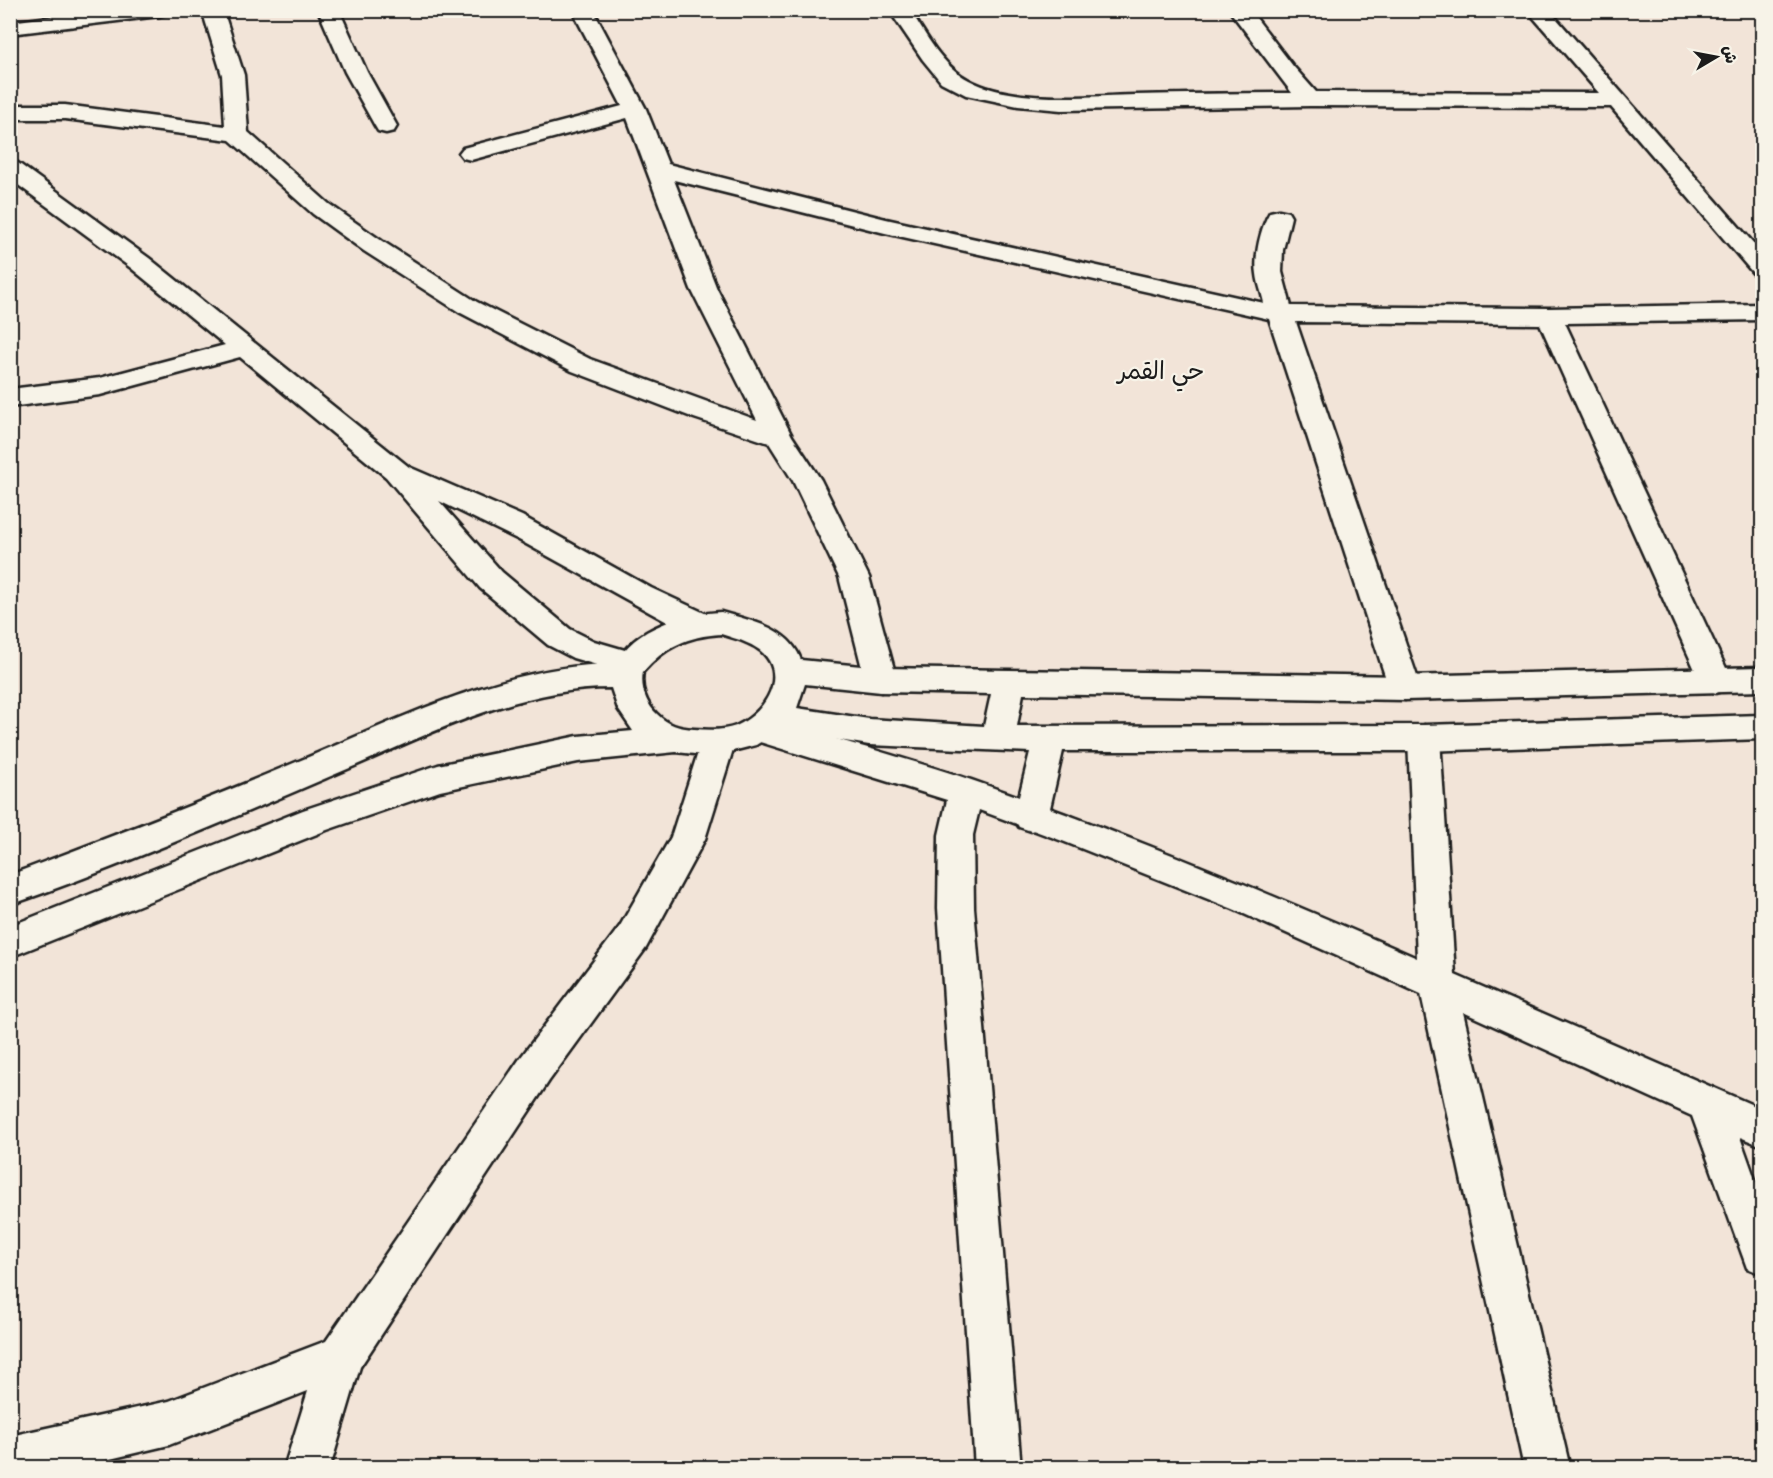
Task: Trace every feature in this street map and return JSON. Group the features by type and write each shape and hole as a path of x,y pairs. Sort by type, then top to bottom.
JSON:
{"street":[{"path":"10,28 159,10"},
{"path":"212,10 233,75 237,134"},
{"path":"328,10 356,72 386,126"},
{"path":"582,10 635,109 704,289 779,437 807,480 854,577 881,680"},
{"path":"899,10 948,77 986,94 1021,100 1061,103 1310,99 1618,100"},
{"path":"1239,10 1285,71 1310,99"},
{"path":"1537,10 1618,100 1762,268"},
{"path":"471,153 635,109"},
{"path":"10,112 65,112 237,134 321,209 373,246 468,307 581,365 704,412 779,437"},
{"path":"10,168 140,263 396,470 491,580 559,637 628,670"},
{"path":"659,169 885,226 1280,314 1549,316 1762,312"},
{"path":"1279,217 1269,272 1280,314 1405,688"},
{"path":"1549,316 1716,681"},
{"path":"10,398 76,393 165,371 245,347"},
{"path":"396,470 502,518 624,588 700,624"},
{"path":"10,890 194,820 462,706 550,681 628,670 662,637 680,629 700,624 721,623 741,626 759,633 774,643 784,656 790,671 791,687 785,702 766,723 739,738 718,743 696,744 675,740 654,730 638,716 630,699 628,670"},
{"path":"790,671 881,680 1405,688 1762,679"},
{"path":"998,739 1009,683"},
{"path":"766,723 869,732 998,739 1424,738 1762,727"},
{"path":"766,723 1077,832 1246,899 1762,1128"},
{"path":"1424,738 1437,983 1547,1467"},
{"path":"1031,817 1044,768 1048,739"},
{"path":"10,942 315,820 438,778 578,749 675,740"},
{"path":"307,1467 341,1357 535,1069 633,937 688,839 718,743"},
{"path":"966,792 956,835 956,908 998,1467"},
{"path":"1707,1102 1762,1254"},
{"path":"10,1459 169,1424 341,1357"}],"district":[{"name":"حي القمر","path":"1161,372"}]}
